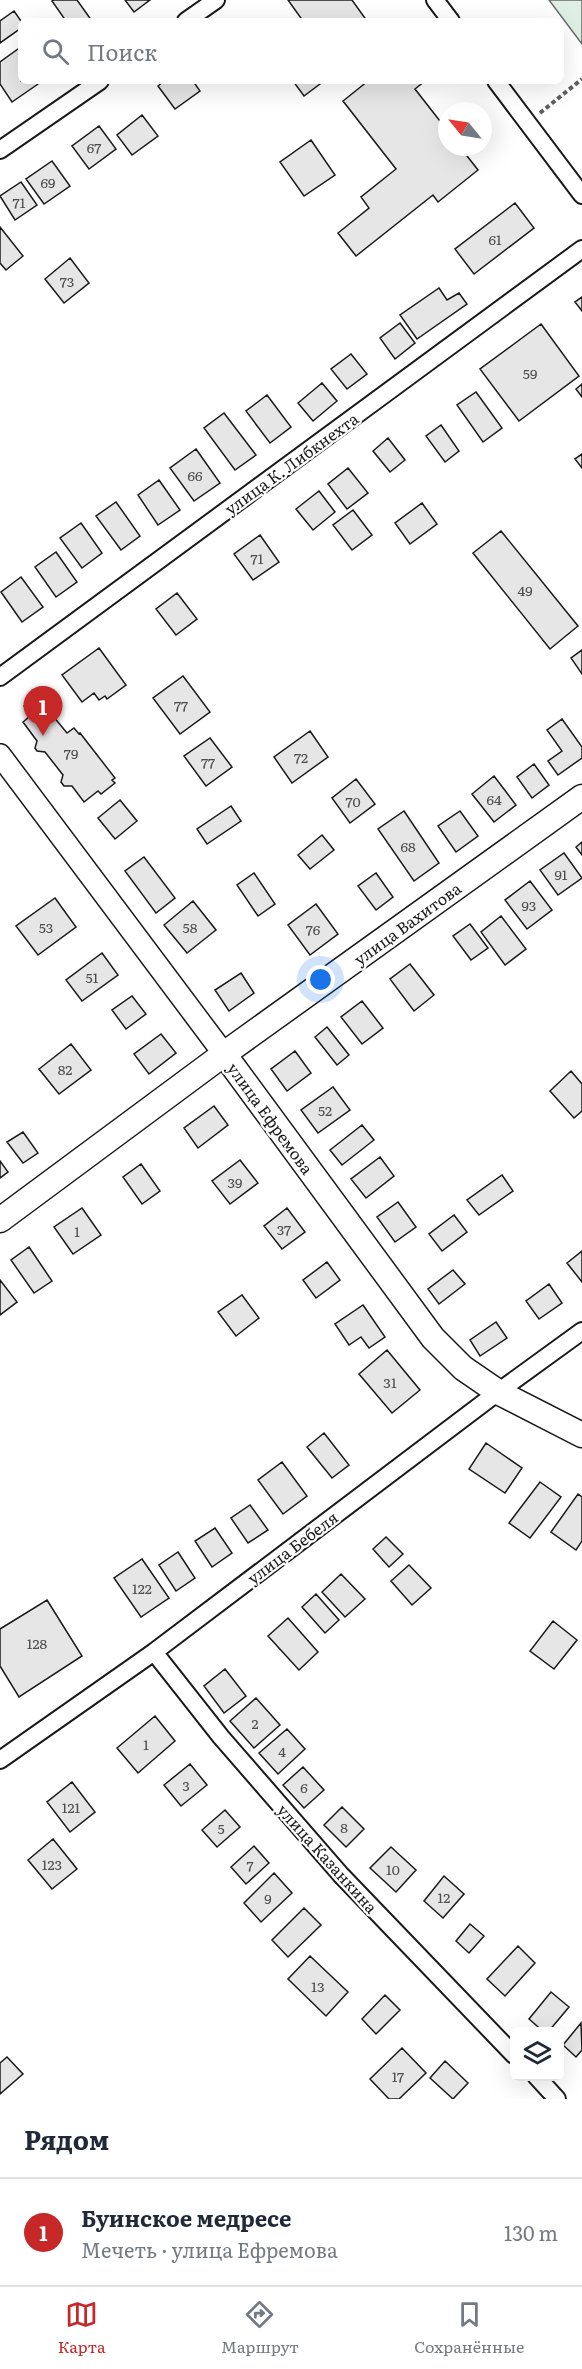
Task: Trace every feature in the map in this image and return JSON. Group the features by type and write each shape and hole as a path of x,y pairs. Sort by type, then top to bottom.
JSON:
{"main road":[{"name":"улица Вахитова","path":"0,1220 224,1054 582,797"},
{"name":"улица Ефремова","path":"224,1054 433,1338 464,1368 498,1392 582,1435"}],"street":[{"path":"190,18 216,0"},
{"path":"435,0 449,18"},
{"path":"0,150 96,84"},
{"path":"498,84 582,195"},
{"name":"улица К. Либкнехта","path":"0,677 582,249"},
{"name":"улица Ефремова","path":"0,755 224,1054"},
{"name":"улица Бебеля","path":"0,1760 154,1652 582,1331"},
{"name":"улица Казанкина","path":"154,1652 220,1737 341,1875 510,2051"},
{"path":"541,2081 557,2099"}],"path":[{"path":"528,123 582,79"}],"green space":[{"path":"549,0 582,0 582,44 564,18"}],"building":[{"path":"77,0 90,18 64,18 52,1"},
{"path":"125,0 150,0 134,12"},
{"path":"288,0 352,0 365,18 301,18"},
{"path":"14,11 19,18 18,30 0,43 0,21"},
{"path":"18,49 18,84 38,84 12,102 0,84 0,62"},
{"path":"160,84 195,84 200,91 175,109 158,86"},
{"path":"295,84 320,84 304,96"},
{"path":"364,84 421,84 415,89 438,118 438,156 467,156 478,170 438,202 433,195 356,256 338,233 369,208 361,197 396,169 343,101"},
{"path":"142,115 158,136 132,155 117,135"},
{"path":"99,126 116,149 89,169 72,146"},
{"path":"311,140 335,175 304,196 280,162"},
{"path":"52,161 70,186 44,204 26,179"},
{"path":"21,182 37,205 15,220 0,196"},
{"path":"515,203 534,228 474,274 455,249"},
{"path":"0,227 23,256 6,270 0,263"},
{"path":"70,258 89,283 64,303 45,279"},
{"path":"439,288 447,300 459,293 467,304 417,339 400,315"},
{"path":"582,297 582,311 575,302"},
{"path":"400,323 415,343 395,359 380,338"},
{"path":"541,324 579,376 519,421 480,369"},
{"path":"351,354 367,374 347,389 331,369"},
{"path":"322,383 337,401 313,421 298,403"},
{"path":"582,384 582,397 576,389"},
{"path":"476,392 502,428 483,442 457,405"},
{"path":"267,395 291,427 270,443 246,411"},
{"path":"224,413 256,455 235,470 204,428"},
{"path":"441,425 459,451 445,462 426,436"},
{"path":"388,438 405,460 390,472 373,451"},
{"path":"196,449 220,483 194,501 170,468"},
{"path":"582,454 582,468 575,459"},
{"path":"348,468 368,493 347,509 328,484"},
{"path":"159,480 180,510 158,525 138,495"},
{"path":"319,491 335,512 313,530 296,509"},
{"path":"116,502 140,536 121,550 96,516"},
{"path":"422,503 437,524 410,544 395,523"},
{"path":"353,510 372,535 352,550 333,525"},
{"path":"81,523 102,553 82,568 60,538"},
{"path":"501,531 578,626 550,649 473,553"},
{"path":"260,535 279,562 253,580 234,554"},
{"path":"56,552 77,582 56,597 35,567"},
{"path":"21,577 43,607 22,622 1,592"},
{"path":"177,593 197,619 176,635 156,609"},
{"path":"99,648 126,685 107,699 105,696 99,700 94,693 82,702 62,675"},
{"path":"582,650 582,674 571,658"},
{"path":"183,676 210,712 180,734 153,698"},
{"path":"28,703 37,711 44,705 67,733 74,728 80,733 115,778 112,780 115,783 101,794 98,791 84,802 72,786 64,786 61,782 63,775 45,752 37,751 35,748 37,741 23,722 30,716 24,706"},
{"path":"562,719 582,747 582,758 558,775 548,761 562,751 547,730"},
{"path":"310,731 328,757 292,783 274,757"},
{"path":"210,738 232,767 206,786 184,756"},
{"path":"534,764 549,785 532,798 517,777"},
{"path":"494,776 516,805 494,822 472,794"},
{"path":"356,779 375,804 350,823 332,798"},
{"path":"120,800 137,821 115,839 98,818"},
{"path":"231,806 241,821 207,844 197,829"},
{"path":"404,811 439,863 414,881 378,829"},
{"path":"460,811 478,836 456,852 438,826"},
{"path":"322,835 334,850 310,869 298,855"},
{"path":"582,842 582,855 576,847"},
{"path":"564,853 582,878 558,895 540,870"},
{"path":"144,857 175,898 156,913 125,871"},
{"path":"254,873 275,904 258,916 237,885"},
{"path":"376,873 393,897 376,910 358,886"},
{"path":"530,881 552,910 527,929 505,900"},
{"path":"55,898 76,927 38,955 16,926"},
{"path":"193,901 216,930 187,953 164,925"},
{"path":"316,904 338,934 310,955 288,925"},
{"path":"501,916 526,949 505,965 481,932"},
{"path":"470,924 488,948 471,960 453,936"},
{"path":"102,953 118,975 82,1001 66,980"},
{"path":"410,964 434,995 414,1011 390,979"},
{"path":"241,973 254,993 229,1011 215,990"},
{"path":"132,996 146,1014 126,1029 112,1010"},
{"path":"362,1001 383,1028 362,1044 341,1017"},
{"path":"327,1027 349,1055 337,1065 315,1037"},
{"path":"161,1034 176,1053 149,1074 134,1054"},
{"path":"71,1044 91,1070 59,1094 39,1069"},
{"path":"295,1051 311,1073 287,1091 271,1069"},
{"path":"571,1071 582,1084 582,1111 574,1118 550,1091"},
{"path":"333,1087 350,1110 318,1133 301,1110"},
{"path":"214,1106 228,1125 198,1148 184,1128"},
{"path":"362,1125 374,1140 342,1165 330,1150"},
{"path":"23,1132 38,1153 23,1163 7,1142"},
{"path":"380,1157 394,1176 366,1198 351,1179"},
{"path":"240,1160 258,1183 230,1204 212,1181"},
{"path":"0,1161 8,1172 0,1178"},
{"path":"141,1164 160,1191 142,1204 123,1177"},
{"path":"502,1175 513,1191 479,1215 467,1200"},
{"path":"398,1202 416,1227 395,1242 377,1217"},
{"path":"82,1208 101,1235 73,1254 54,1227"},
{"path":"287,1208 305,1232 282,1249 264,1226"},
{"path":"454,1215 467,1232 442,1251 429,1234"},
{"path":"29,1247 52,1281 34,1293 11,1260"},
{"path":"582,1251 582,1282 567,1263"},
{"path":"327,1262 340,1280 316,1298 303,1280"},
{"path":"453,1270 465,1284 439,1304 428,1289"},
{"path":"0,1280 17,1302 0,1315"},
{"path":"549,1284 562,1303 539,1319 526,1301"},
{"path":"242,1295 259,1318 236,1336 218,1312"},
{"path":"363,1305 385,1337 369,1348 361,1337 349,1345 335,1324"},
{"path":"496,1322 507,1338 480,1356 470,1340"},
{"path":"387,1350 420,1390 392,1413 359,1374"},
{"path":"324,1433 349,1465 332,1478 307,1447"},
{"path":"486,1443 522,1468 505,1493 469,1469"},
{"path":"282,1462 307,1496 283,1514 258,1480"},
{"path":"540,1482 561,1497 530,1538 509,1523"},
{"path":"578,1494 582,1497 582,1541 576,1550 551,1532"},
{"path":"250,1505 268,1530 248,1543 231,1518"},
{"path":"215,1528 232,1553 212,1567 195,1541"},
{"path":"386,1537 403,1554 389,1567 373,1549"},
{"path":"178,1552 195,1578 176,1591 159,1565"},
{"path":"142,1559 169,1598 141,1617 114,1578"},
{"path":"409,1565 431,1588 412,1605 391,1581"},
{"path":"341,1574 365,1599 345,1617 322,1592"},
{"path":"316,1594 339,1620 325,1633 302,1607"},
{"path":"47,1600 82,1656 19,1697 0,1666 0,1629"},
{"path":"288,1618 318,1652 299,1670 268,1636"},
{"path":"553,1621 577,1640 554,1669 530,1651"},
{"path":"225,1669 246,1696 224,1713 204,1686"},
{"path":"256,1698 280,1725 254,1748 230,1721"},
{"path":"155,1716 175,1741 138,1773 117,1748"},
{"path":"287,1729 305,1749 278,1774 259,1753"},
{"path":"190,1764 207,1785 181,1806 164,1785"},
{"path":"303,1767 324,1790 304,1808 283,1785"},
{"path":"72,1782 95,1812 70,1832 47,1802"},
{"path":"342,1807 364,1829 346,1847 324,1825"},
{"path":"225,1810 240,1827 217,1847 202,1830"},
{"path":"53,1839 77,1869 52,1889 28,1860"},
{"path":"254,1846 269,1863 246,1884 231,1867"},
{"path":"391,1847 416,1870 396,1892 370,1868"},
{"path":"274,1873 292,1893 261,1922 244,1903"},
{"path":"444,1876 464,1894 443,1918 424,1901"},
{"path":"304,1908 321,1925 288,1957 272,1940"},
{"path":"470,1924 484,1936 469,1953 456,1941"},
{"path":"518,1946 535,1963 505,1996 487,1979"},
{"path":"310,1956 348,1992 326,2016 288,1979"},
{"path":"551,1992 569,2007 552,2027 538,2027 529,2019"},
{"path":"385,1995 400,2010 376,2034 362,2019"},
{"path":"581,2023 582,2050 576,2057 564,2044"},
{"path":"402,2048 426,2073 399,2099 389,2099 370,2079"},
{"path":"7,2057 23,2074 0,2094 0,2063"},
{"path":"445,2061 468,2083 453,2099 430,2078"}],"place":[{"name":"Буинское медресе","path":"43,736"}]}
